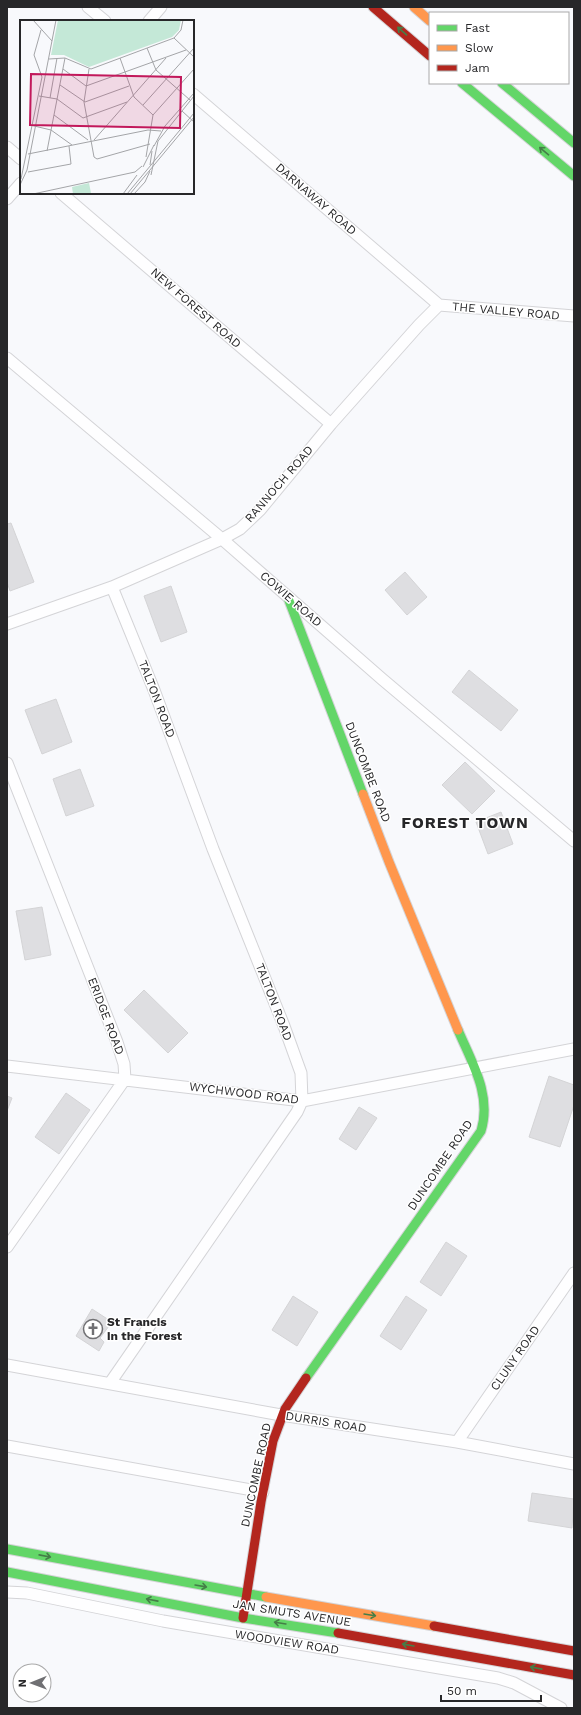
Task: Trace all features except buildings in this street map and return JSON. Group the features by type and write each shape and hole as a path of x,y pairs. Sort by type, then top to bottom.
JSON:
{"main road":[{"path":"373,7 429,55"},
{"path":"417,9 429,20"},
{"path":"463,84 574,176"},
{"path":"503,84 559,132 574,142"},
{"name":"DUNCOMBE ROAD","path":"244,1618 263,1492 275,1433 281,1415 480,1131 485,1118 486,1106 483,1090 389,862 288,598"},
{"name":"JAN SMUTS AVENUE","path":"7,1549 248,1594 574,1651"},
{"name":"JAN SMUTS AVENUE","path":"7,1572 244,1618 318,1629 574,1675"}],"street":[{"path":"88,7 104,20"},
{"path":"150,20 161,7"},
{"name":"DARNAWAY ROAD","path":"194,95 439,305"},
{"path":"7,147 20,158"},
{"path":"7,199 20,184"},
{"name":"NEW FOREST ROAD","path":"62,194 331,424"},
{"name":"THE VALLEY ROAD","path":"439,305 574,316"},
{"name":"RANNOCH ROAD","path":"7,624 112,587 222,539 240,529 260,510 331,424 419,325 439,305"},
{"name":"COWIE ROAD","path":"7,358 222,539 288,598 574,841"},
{"name":"TALTON ROAD","path":"112,587 154,690 213,849 284,1026 301,1073 302,1101"},
{"name":"ERIDGE ROAD","path":"7,764 117,1042 124,1064 124,1079"},
{"name":"WYCHWOOD ROAD","path":"7,1066 302,1101 574,1049"},
{"path":"7,1247 124,1079"},
{"path":"110,1383 125,1359 297,1112 302,1101"},
{"name":"CLUNY ROAD","path":"457,1442 574,1273"},
{"name":"DURRIS ROAD","path":"7,1365 281,1415 457,1442 574,1464"},
{"path":"7,1446 263,1492"},
{"name":"WOODVIEW ROAD","path":"7,1592 27,1593 163,1621 484,1675 514,1683 561,1708"}],"traffic: fast":[{"path":"463,84 574,176"},
{"path":"503,84 574,143"},
{"path":"288,598 363,794"},
{"path":"306,1378 481,1131 484,1118 482,1092 479,1079 458,1030"},
{"path":"7,1549 266,1597"},
{"path":"7,1572 243,1618 338,1633"}],"traffic: slow":[{"path":"414,7 429,20"},
{"path":"363,794 389,862 458,1030"},
{"path":"266,1597 434,1626"}],"traffic: jam":[{"path":"373,7 429,55"},
{"path":"243,1618 261,1502 273,1441 285,1409 306,1378"},
{"path":"434,1626 574,1651"},
{"path":"338,1633 574,1675"}],"place":[{"name":"St Francis in the Forest","path":"93,1329"}],"district":[{"name":"FOREST TOWN","path":"465,822"}]}
